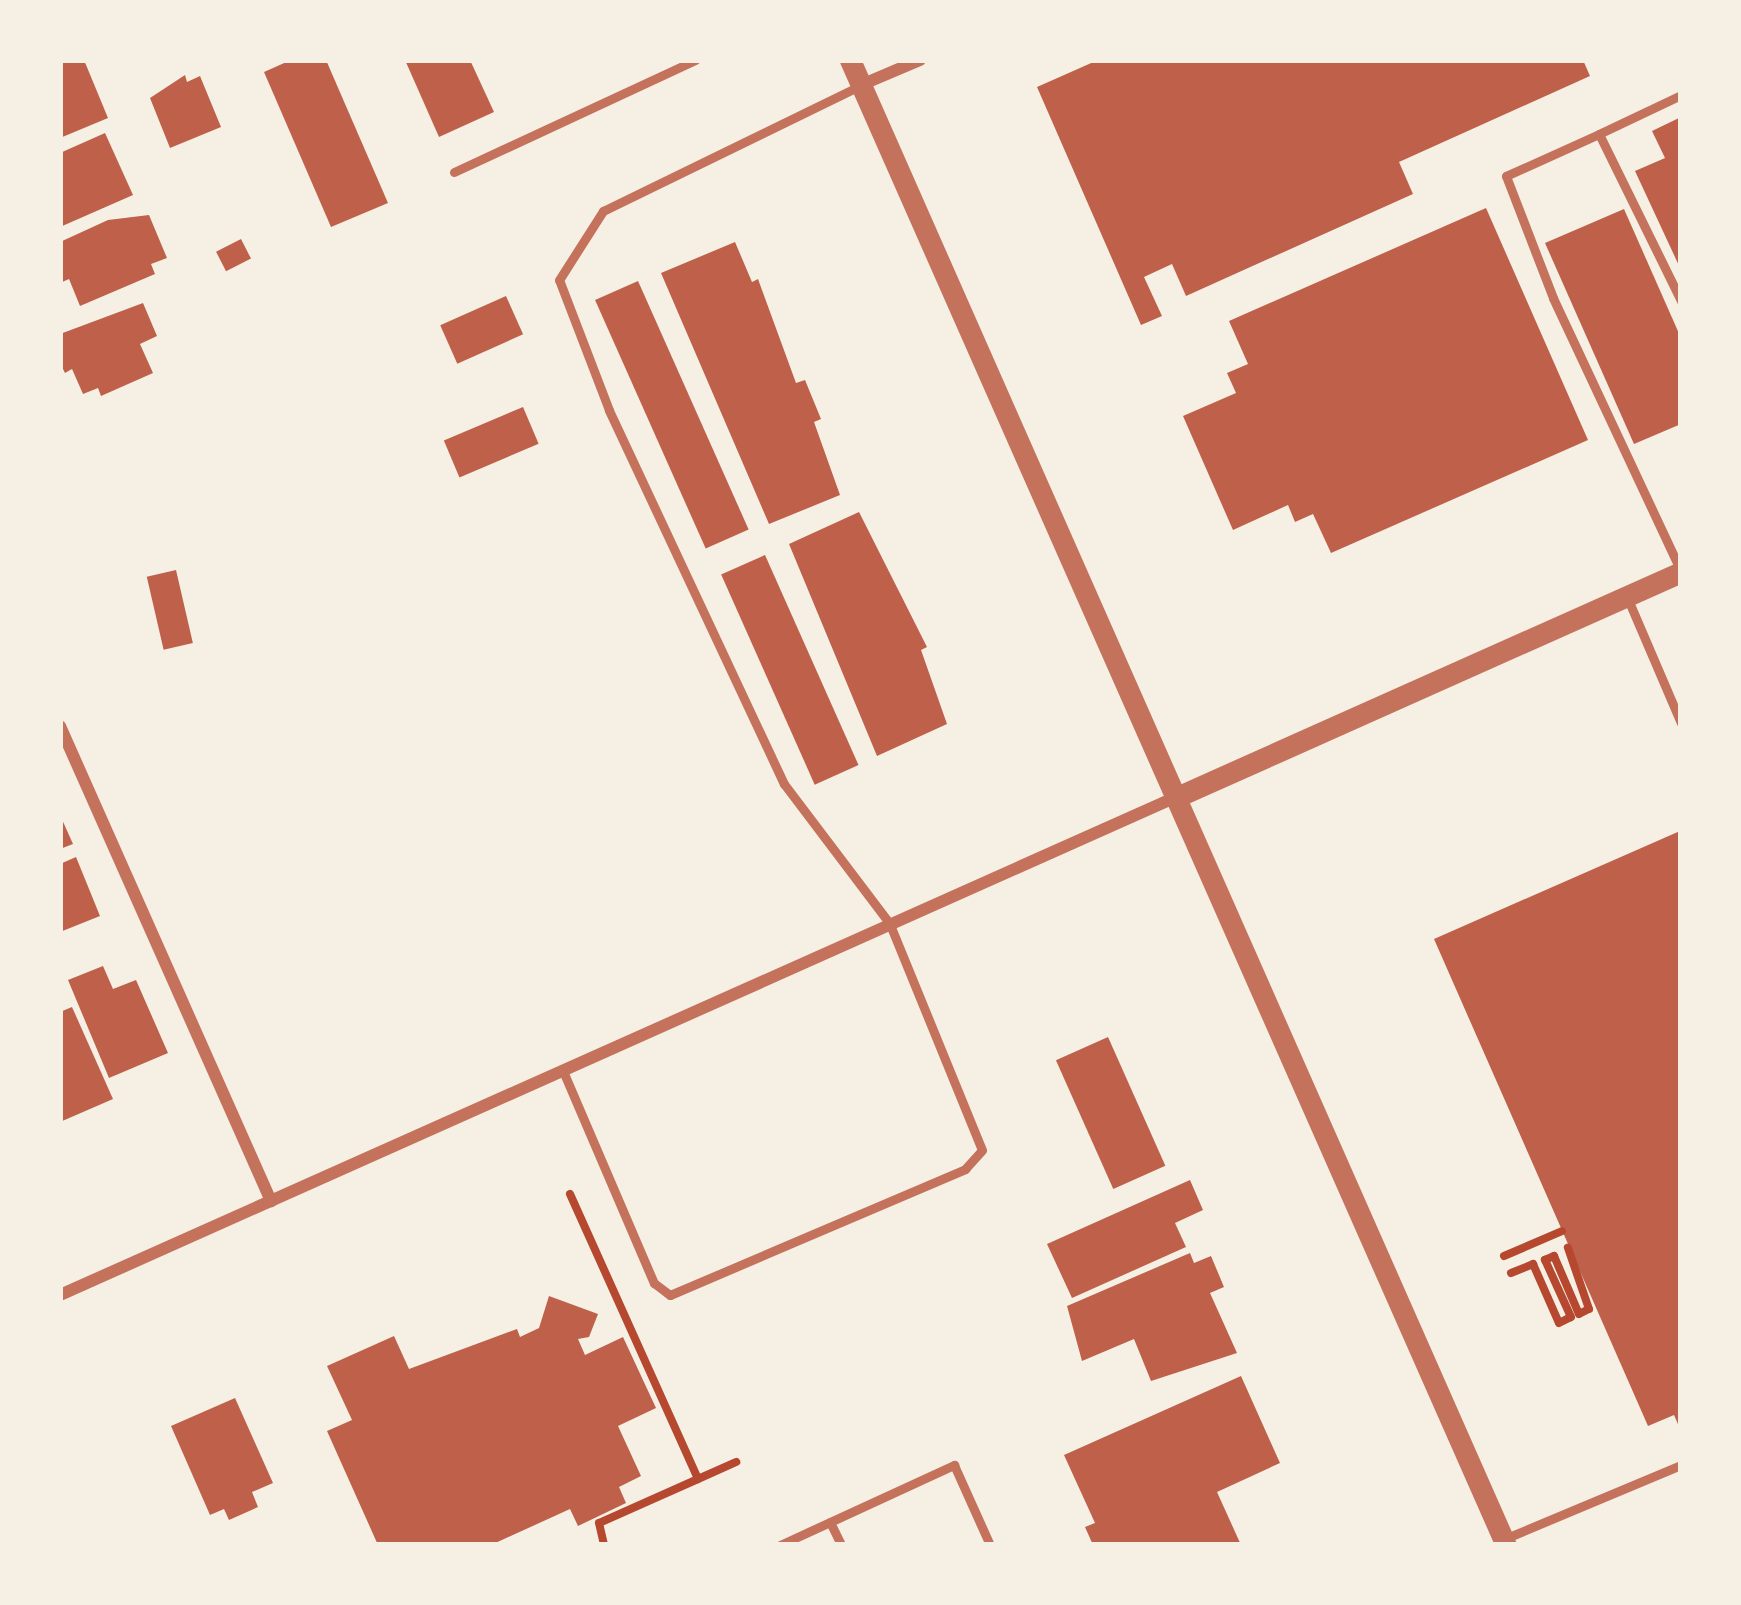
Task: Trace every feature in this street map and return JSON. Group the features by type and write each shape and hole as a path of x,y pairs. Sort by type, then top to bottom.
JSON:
{"street":[{"path":"850,60 1505,1542"},
{"path":"861,85 920,60"},
{"path":"60,1295 1681,572"},
{"path":"60,726 271,1201"}],"lane":[{"path":"454,172 694,60"},
{"path":"562,1071 654,1283 670,1295 712,1282 964,1169 982,1150 890,924 784,784 609,410 559,280 602,211 861,85"},
{"path":"1681,95 1506,176 1553,298 1681,572"},
{"path":"1599,134 1681,301"},
{"path":"1627,596 1681,723"},
{"path":"780,1545 954,1465 990,1545"},
{"path":"1505,1542 1681,1465"},
{"path":"830,1522 841,1545"}],"path":[{"path":"570,1195 698,1479"},
{"path":"1504,1256 1562,1231"},
{"path":"1511,1274 1533,1264 1559,1323 1571,1317 1545,1260 1554,1256 1579,1314 1589,1309 1568,1249"},
{"path":"604,1545 599,1523 736,1462"}],"building":[{"path":"60,60 84,60 108,118 60,138"},
{"path":"291,60 326,60 388,203 331,227 264,72"},
{"path":"405,60 470,60 494,112 439,137"},
{"path":"1098,60 1583,60 1590,76 1399,162 1413,194 1186,296 1172,264 1144,277 1162,316 1141,325 1037,87"},
{"path":"185,75 187,82 200,76 221,127 170,148 150,98"},
{"path":"1681,117 1681,270 1635,171 1665,158 1652,131"},
{"path":"105,133 133,195 60,227 60,153"},
{"path":"1486,208 1588,440 1331,553 1313,514 1295,522 1288,505 1233,530 1183,416 1236,393 1227,373 1248,364 1229,321"},
{"path":"1624,209 1681,338 1681,424 1634,444 1545,243"},
{"path":"149,215 167,258 151,264 155,274 80,306 69,279 60,283 60,242 108,220"},
{"path":"241,239 251,259 226,271 216,252"},
{"path":"735,242 752,282 758,279 796,383 805,380 821,419 814,422 840,495 769,524 661,273"},
{"path":"638,281 749,529 706,549 595,300"},
{"path":"506,296 523,334 457,364 440,325"},
{"path":"143,303 157,336 140,344 153,373 101,396 98,388 83,394 72,369 65,373 60,363 60,334"},
{"path":"523,407 539,444 459,477 444,441"},
{"path":"859,512 927,647 921,650 947,724 877,756 789,544"},
{"path":"765,555 859,765 815,785 721,575"},
{"path":"176,570 193,643 164,650 147,577"},
{"path":"60,815 73,844 60,849"},
{"path":"1680,831 1681,1431 1674,1415 1648,1426 1434,939"},
{"path":"76,857 100,916 60,932 60,864"},
{"path":"103,966 113,989 136,980 168,1053 109,1078 68,980"},
{"path":"72,1007 113,1099 60,1122 60,1012"},
{"path":"1108,1037 1165,1166 1113,1189 1056,1060"},
{"path":"1190,1180 1203,1210 1175,1223 1186,1247 1072,1298 1047,1244"},
{"path":"1190,1253 1194,1263 1211,1256 1224,1287 1210,1293 1237,1353 1151,1381 1134,1339 1082,1361 1067,1306"},
{"path":"549,1296 598,1314 589,1337 578,1339 585,1355 623,1337 656,1408 618,1426 641,1476 619,1487 626,1503 578,1526 570,1509 491,1545 378,1545 327,1431 352,1420 327,1366 394,1336 409,1369 517,1329 520,1337 539,1328"},
{"path":"1241,1376 1280,1463 1217,1492 1241,1545 1093,1545 1085,1527 1095,1523 1064,1455"},
{"path":"235,1398 273,1483 252,1492 258,1507 229,1520 224,1509 210,1515 171,1426"}]}
